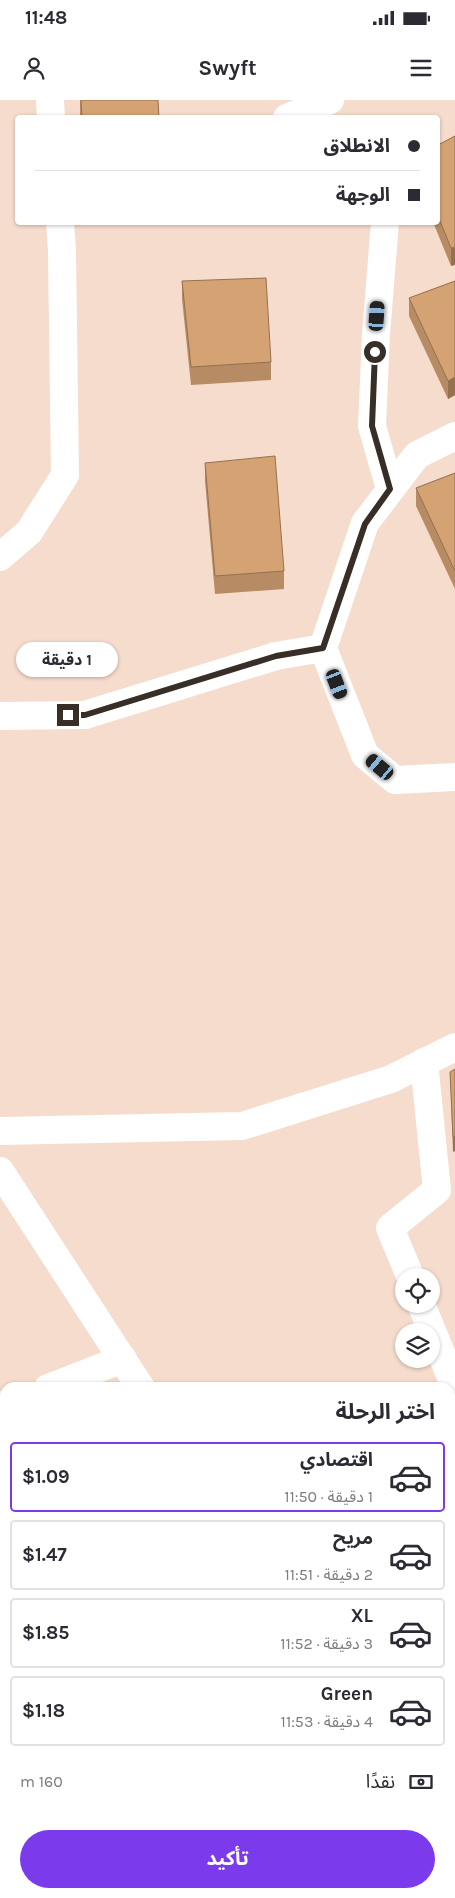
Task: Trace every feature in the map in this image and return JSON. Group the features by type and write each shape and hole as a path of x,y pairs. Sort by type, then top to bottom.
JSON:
{"street":[{"path":"50,100 52,115"},
{"path":"294,115 330,100"},
{"path":"0,557 29,532 65,475 60,225"},
{"path":"385,225 376,334 372,426 390,489"},
{"path":"455,436 416,454 365,524 323,648 365,755 395,780 455,777"},
{"path":"0,716 85,715 276,656 323,648"},
{"path":"0,1131 242,1126 391,1079 455,1048"},
{"path":"407,1268 390,1228 437,1190 424,1062"},
{"path":"0,1170 137,1382"},
{"path":"425,1313 453,1382"},
{"path":"63,1382 122,1359"}],"building":[{"path":"81,100 158,100 159,115 82,115"},
{"path":"455,136 455,247 451,248 440,221 440,144"},
{"path":"266,278 271,362 191,367 182,281"},
{"path":"455,281 455,377 448,381 409,298"},
{"path":"275,456 284,571 215,576 205,463"},
{"path":"455,473 455,571 416,488"},
{"path":"455,1069 455,1136 453,1137 450,1072"}],"route":[{"path":"68,715 85,715 276,656 323,648 365,524 390,489 372,426 375,352"}]}
